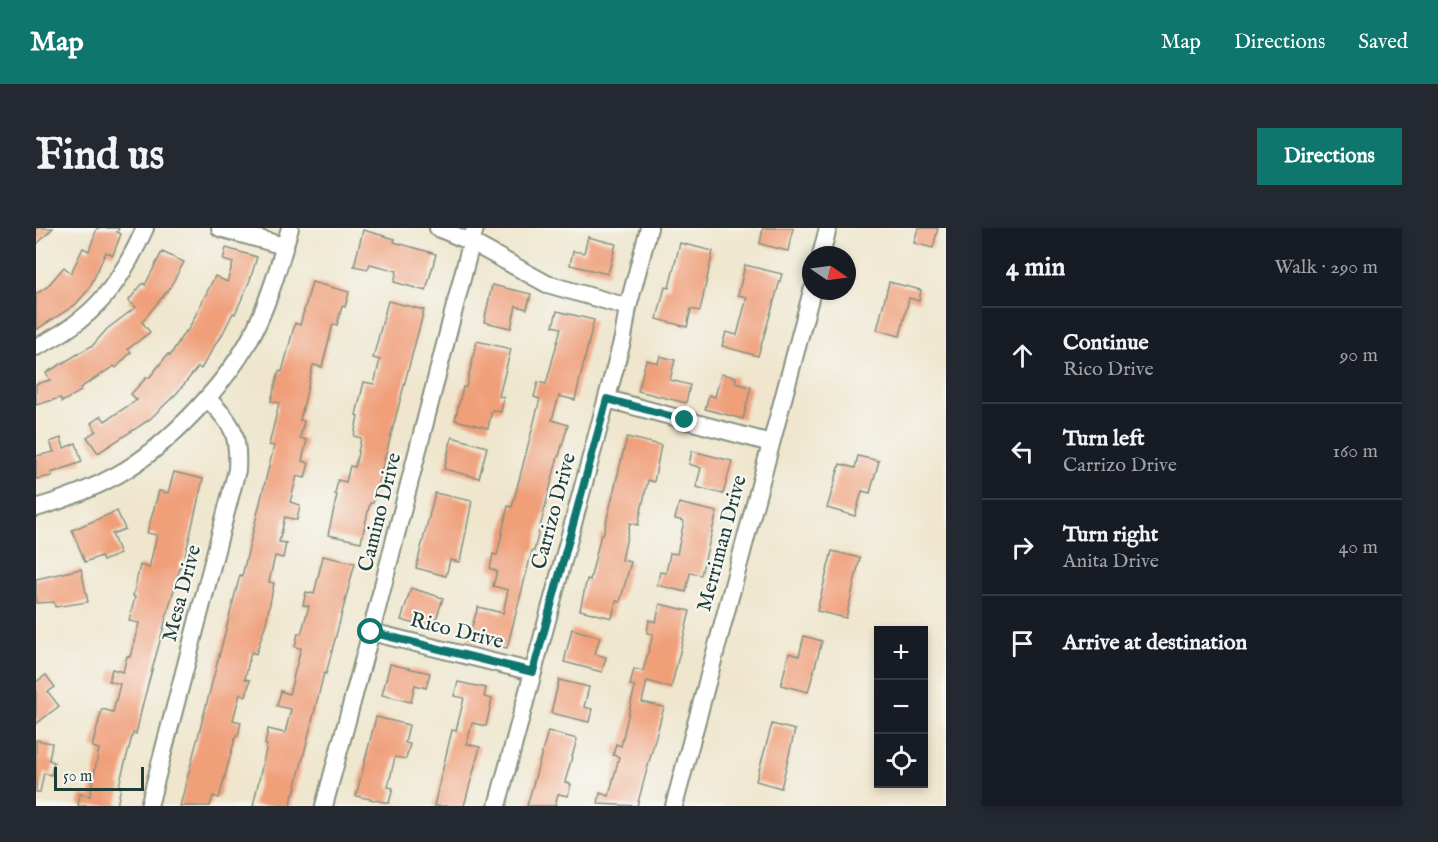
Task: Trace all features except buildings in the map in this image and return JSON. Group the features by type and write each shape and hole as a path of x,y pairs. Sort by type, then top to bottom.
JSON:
{"street":[{"path":"36,347 76,324 99,303 120,277 145,228"},
{"path":"220,228 284,246"},
{"path":"36,508 117,475 160,443 208,399 231,368 255,329 273,286 290,228"},
{"path":"438,228 473,235 547,284 628,307"},
{"name":"Carrizo Drive","path":"497,806 626,328 628,307 649,228"},
{"path":"823,246 828,228"},
{"name":"Camino Drive","path":"324,806 473,235"},
{"name":"Merriman Drive","path":"674,806 810,300"},
{"name":"Mesa Drive","path":"148,806 237,470 238,446 234,430 208,399"},
{"path":"607,399 771,443"},
{"name":"Rico Drive","path":"371,632 533,672"}],"route":[{"path":"371,632 533,672 607,399 685,420"}]}
